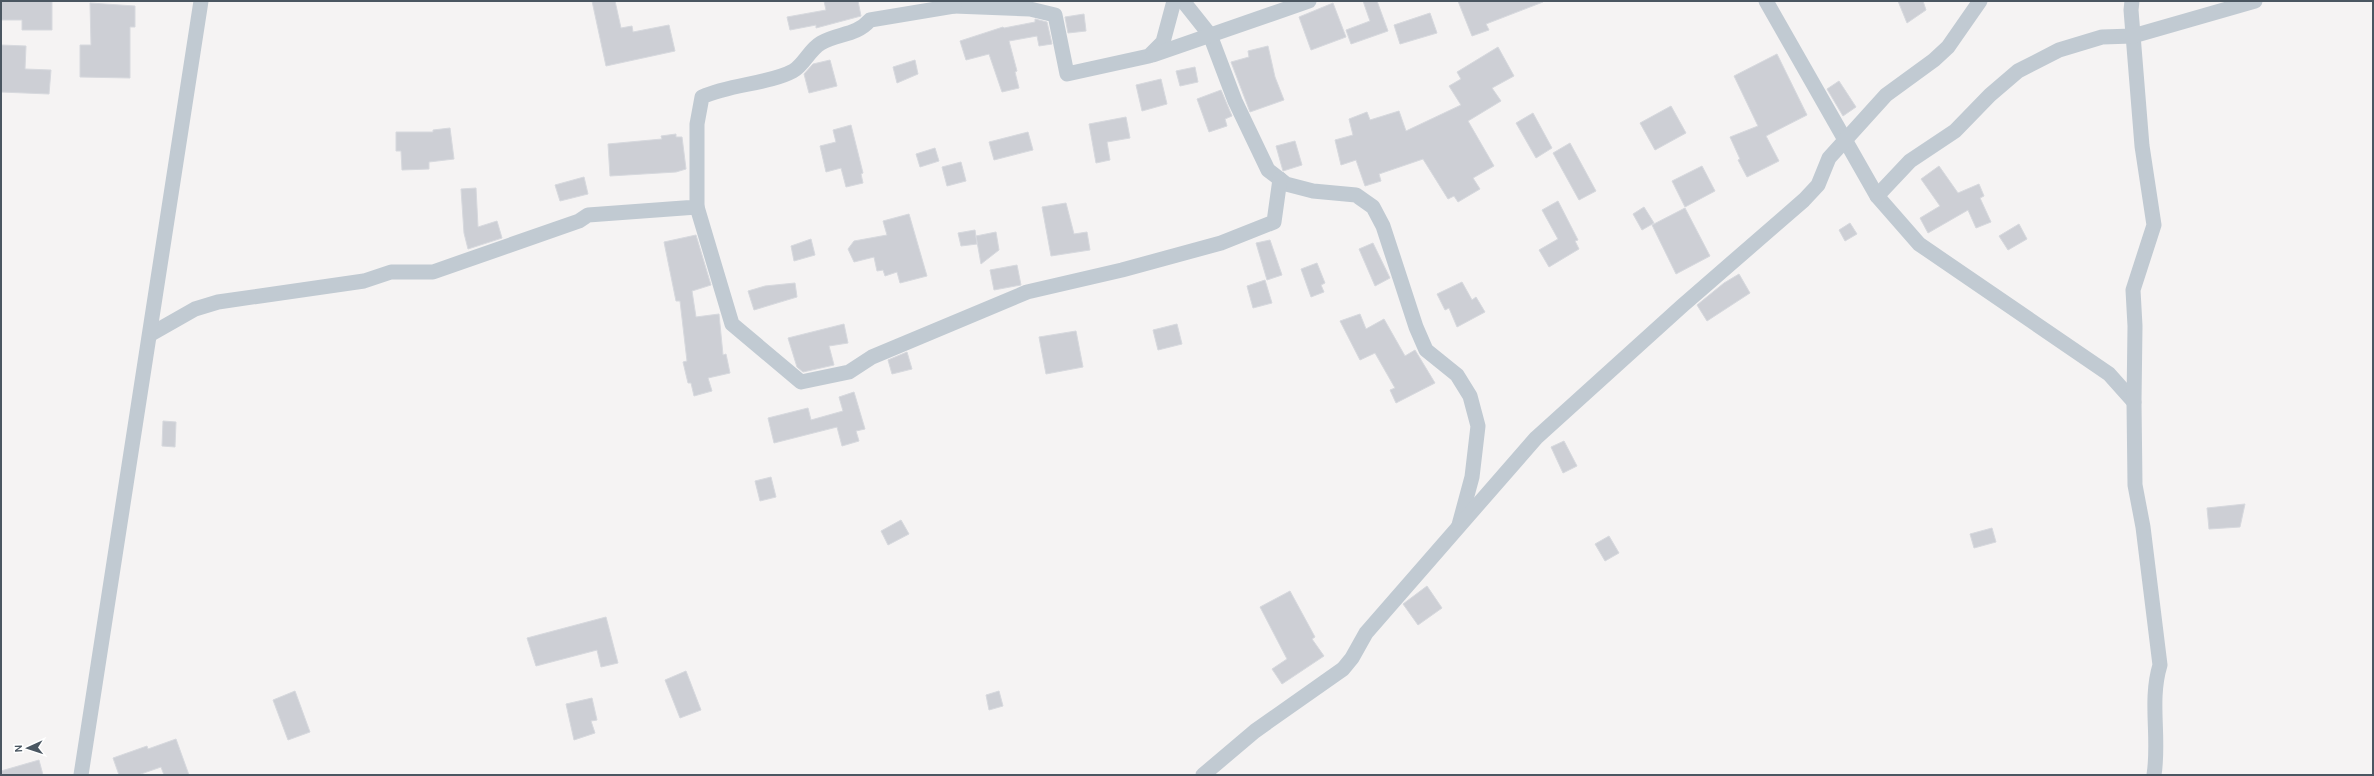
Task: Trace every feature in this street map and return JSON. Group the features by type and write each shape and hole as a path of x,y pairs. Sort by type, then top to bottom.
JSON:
{"street":[{"path":"81,775 151,334 201,1"},
{"path":"1149,56 1163,42 1174,1"},
{"path":"1183,1 1210,35 1235,101 1268,170 1286,184 1312,191 1356,195 1373,207 1383,226 1416,327 1426,350 1457,375 1470,396 1478,426 1472,477 1458,528"},
{"path":"1280,179 1274,222 1221,243 1122,270 1027,292 872,357 849,372 800,382 732,324 697,207 697,124 702,97 715,91 786,74 795,70 811,50 822,42 855,32 863,28 870,20 953,3 1030,9 1048,7 1055,15 1067,74 1149,56 1309,1"},
{"path":"1766,1 1876,196 1919,244 2110,374 2134,402"},
{"path":"1203,775 1255,731 1343,669 1352,658 1366,633 1536,438 1804,200 1818,185 1829,158 1846,141 1886,95 1934,60 1948,47 1980,1"},
{"path":"2132,1 2133,36 2142,146 2154,225 2133,290 2135,326 2135,485 2143,527 2160,665 2155,688 2157,756 2154,775"},
{"path":"1876,196 1910,160 1955,131 1990,95 2018,71 2059,50 2102,37 2133,36 2255,1"},
{"path":"151,334 195,309 218,302 364,281 391,272 433,272 579,221 588,215 697,207"}],"building":[{"path":"1,1 52,1 52,30 22,30 22,20 1,20"},
{"path":"592,1 615,1 621,28 632,26 633,32 669,25 675,51 606,66"},
{"path":"824,1 858,1 861,16 816,28 816,25 790,30 787,17 826,10"},
{"path":"1363,1 1377,1 1388,31 1351,44 1346,30 1370,21"},
{"path":"1458,1 1543,2 1486,24 1489,30 1472,36"},
{"path":"1898,1 1923,1 1926,10 1907,23"},
{"path":"90,3 135,6 135,27 130,27 130,78 80,77 80,45 91,45"},
{"path":"1333,3 1346,37 1311,50 1299,17"},
{"path":"1430,13 1437,33 1400,44 1394,25"},
{"path":"1084,14 1086,31 1068,33 1065,17"},
{"path":"1035,19 1047,22 1052,44 1039,46 1037,36 1009,41 1017,71 1015,72 1019,88 1002,92 989,54 966,60 960,41 1003,27 1035,22"},
{"path":"1,45 26,46 25,69 51,70 49,94 1,92"},
{"path":"1268,46 1275,77 1284,100 1250,112 1231,62 1249,57 1248,51"},
{"path":"1498,47 1514,76 1492,88 1501,101 1468,121 1494,166 1473,178 1480,189 1458,202 1454,196 1448,199 1423,159 1379,174 1381,181 1365,186 1356,160 1341,165 1335,140 1353,135 1349,119 1367,112 1370,120 1399,111 1406,131 1461,105 1449,86 1461,79 1457,72"},
{"path":"1777,54 1807,115 1766,136 1779,161 1747,177 1738,160 1740,159 1730,137 1758,126 1734,76"},
{"path":"830,60 837,86 809,93 804,74 813,64"},
{"path":"915,60 918,74 897,83 893,67"},
{"path":"1195,67 1198,82 1180,86 1176,71"},
{"path":"1161,79 1167,104 1142,111 1136,85"},
{"path":"1839,81 1856,107 1843,116 1827,89"},
{"path":"1221,90 1232,116 1225,119 1227,126 1209,132 1197,99"},
{"path":"1671,106 1686,133 1655,150 1640,123"},
{"path":"1533,113 1552,148 1536,158 1516,123"},
{"path":"1126,117 1130,138 1107,142 1110,160 1096,163 1089,124"},
{"path":"851,125 863,173 861,174 863,183 846,187 841,168 826,172 820,146 836,142 833,130"},
{"path":"450,128 454,159 429,162 429,169 402,170 401,151 396,151 396,132 433,132 433,130"},
{"path":"1028,132 1033,150 994,160 989,142"},
{"path":"676,134 676,137 682,137 686,169 676,172 610,176 608,144 662,139 661,136"},
{"path":"1295,141 1302,165 1283,171 1276,146"},
{"path":"1570,143 1596,191 1579,200 1553,153"},
{"path":"935,148 939,161 920,167 916,154"},
{"path":"961,162 966,181 947,186 942,167"},
{"path":"1702,166 1715,191 1685,207 1672,181"},
{"path":"1939,166 1958,193 1979,184 1984,196 1980,198 1991,222 1976,228 1968,210 1928,233 1920,218 1940,206 1921,179"},
{"path":"584,177 588,194 560,201 555,185"},
{"path":"476,188 478,227 497,221 502,238 468,249 464,233 461,189"},
{"path":"1558,201 1578,240 1575,241 1579,249 1549,267 1539,250 1558,239 1542,210"},
{"path":"1066,203 1074,234 1087,232 1090,250 1051,256 1042,207"},
{"path":"1644,207 1654,223 1642,230 1633,214"},
{"path":"1685,208 1710,256 1676,274 1652,225"},
{"path":"909,214 927,276 900,283 897,272 885,276 883,270 877,271 874,257 854,262 848,249 854,241 887,235 883,221"},
{"path":"1850,223 1857,234 1845,241 1839,230"},
{"path":"2019,224 2027,239 2008,250 1999,236"},
{"path":"975,230 977,244 961,246 958,233"},
{"path":"996,232 999,250 981,264 976,236"},
{"path":"696,235 711,285 692,291 696,317 719,314 723,355 726,354 730,373 708,378 712,391 694,396 691,383 688,383 683,362 687,361 680,301 676,301 664,242"},
{"path":"811,239 815,255 794,261 791,246"},
{"path":"1270,240 1282,275 1267,280 1256,243"},
{"path":"1373,243 1390,278 1375,286 1359,249"},
{"path":"1317,263 1325,283 1321,285 1324,292 1311,297 1301,269"},
{"path":"1017,265 1021,285 994,290 990,270"},
{"path":"1739,274 1750,293 1707,321 1697,305 1724,283"},
{"path":"1265,280 1272,303 1253,308 1247,286"},
{"path":"1462,282 1472,300 1476,297 1485,312 1457,327 1449,308 1445,310 1437,294"},
{"path":"795,283 797,297 754,310 748,291 765,286"},
{"path":"1360,314 1366,329 1384,319 1405,356 1415,350 1435,383 1396,403 1390,390 1395,388 1375,353 1360,360 1340,321"},
{"path":"844,324 848,343 829,346 834,365 803,372 797,367 788,338"},
{"path":"1177,324 1182,344 1158,350 1153,330"},
{"path":"1076,331 1083,367 1046,374 1039,337"},
{"path":"907,352 912,369 892,374 888,360"},
{"path":"854,392 865,429 856,431 859,441 842,446 837,427 774,443 768,418 808,408 811,420 843,411 839,397"},
{"path":"163,421 176,422 175,447 162,446"},
{"path":"1564,441 1577,466 1563,473 1551,447"},
{"path":"771,477 776,497 760,501 755,481"},
{"path":"2245,504 2240,527 2209,529 2207,508"},
{"path":"901,520 909,534 888,545 881,531"},
{"path":"1992,528 1996,542 1974,548 1970,534"},
{"path":"1609,536 1619,553 1605,561 1595,544"},
{"path":"1427,586 1442,608 1418,625 1403,604"},
{"path":"1290,591 1315,637 1312,639 1324,656 1282,684 1272,669 1287,659 1260,607"},
{"path":"606,617 618,663 601,667 597,650 536,666 527,638"},
{"path":"686,671 701,710 680,718 665,680"},
{"path":"295,691 310,732 288,740 273,700"},
{"path":"999,691 1003,706 989,710 986,695"},
{"path":"592,698 597,720 591,721 595,733 574,740 566,704"},
{"path":"176,739 189,775 164,775 161,767 138,775 119,775 113,758 147,746 148,749"},
{"path":"39,760 43,775 2,775 1,771"}]}
